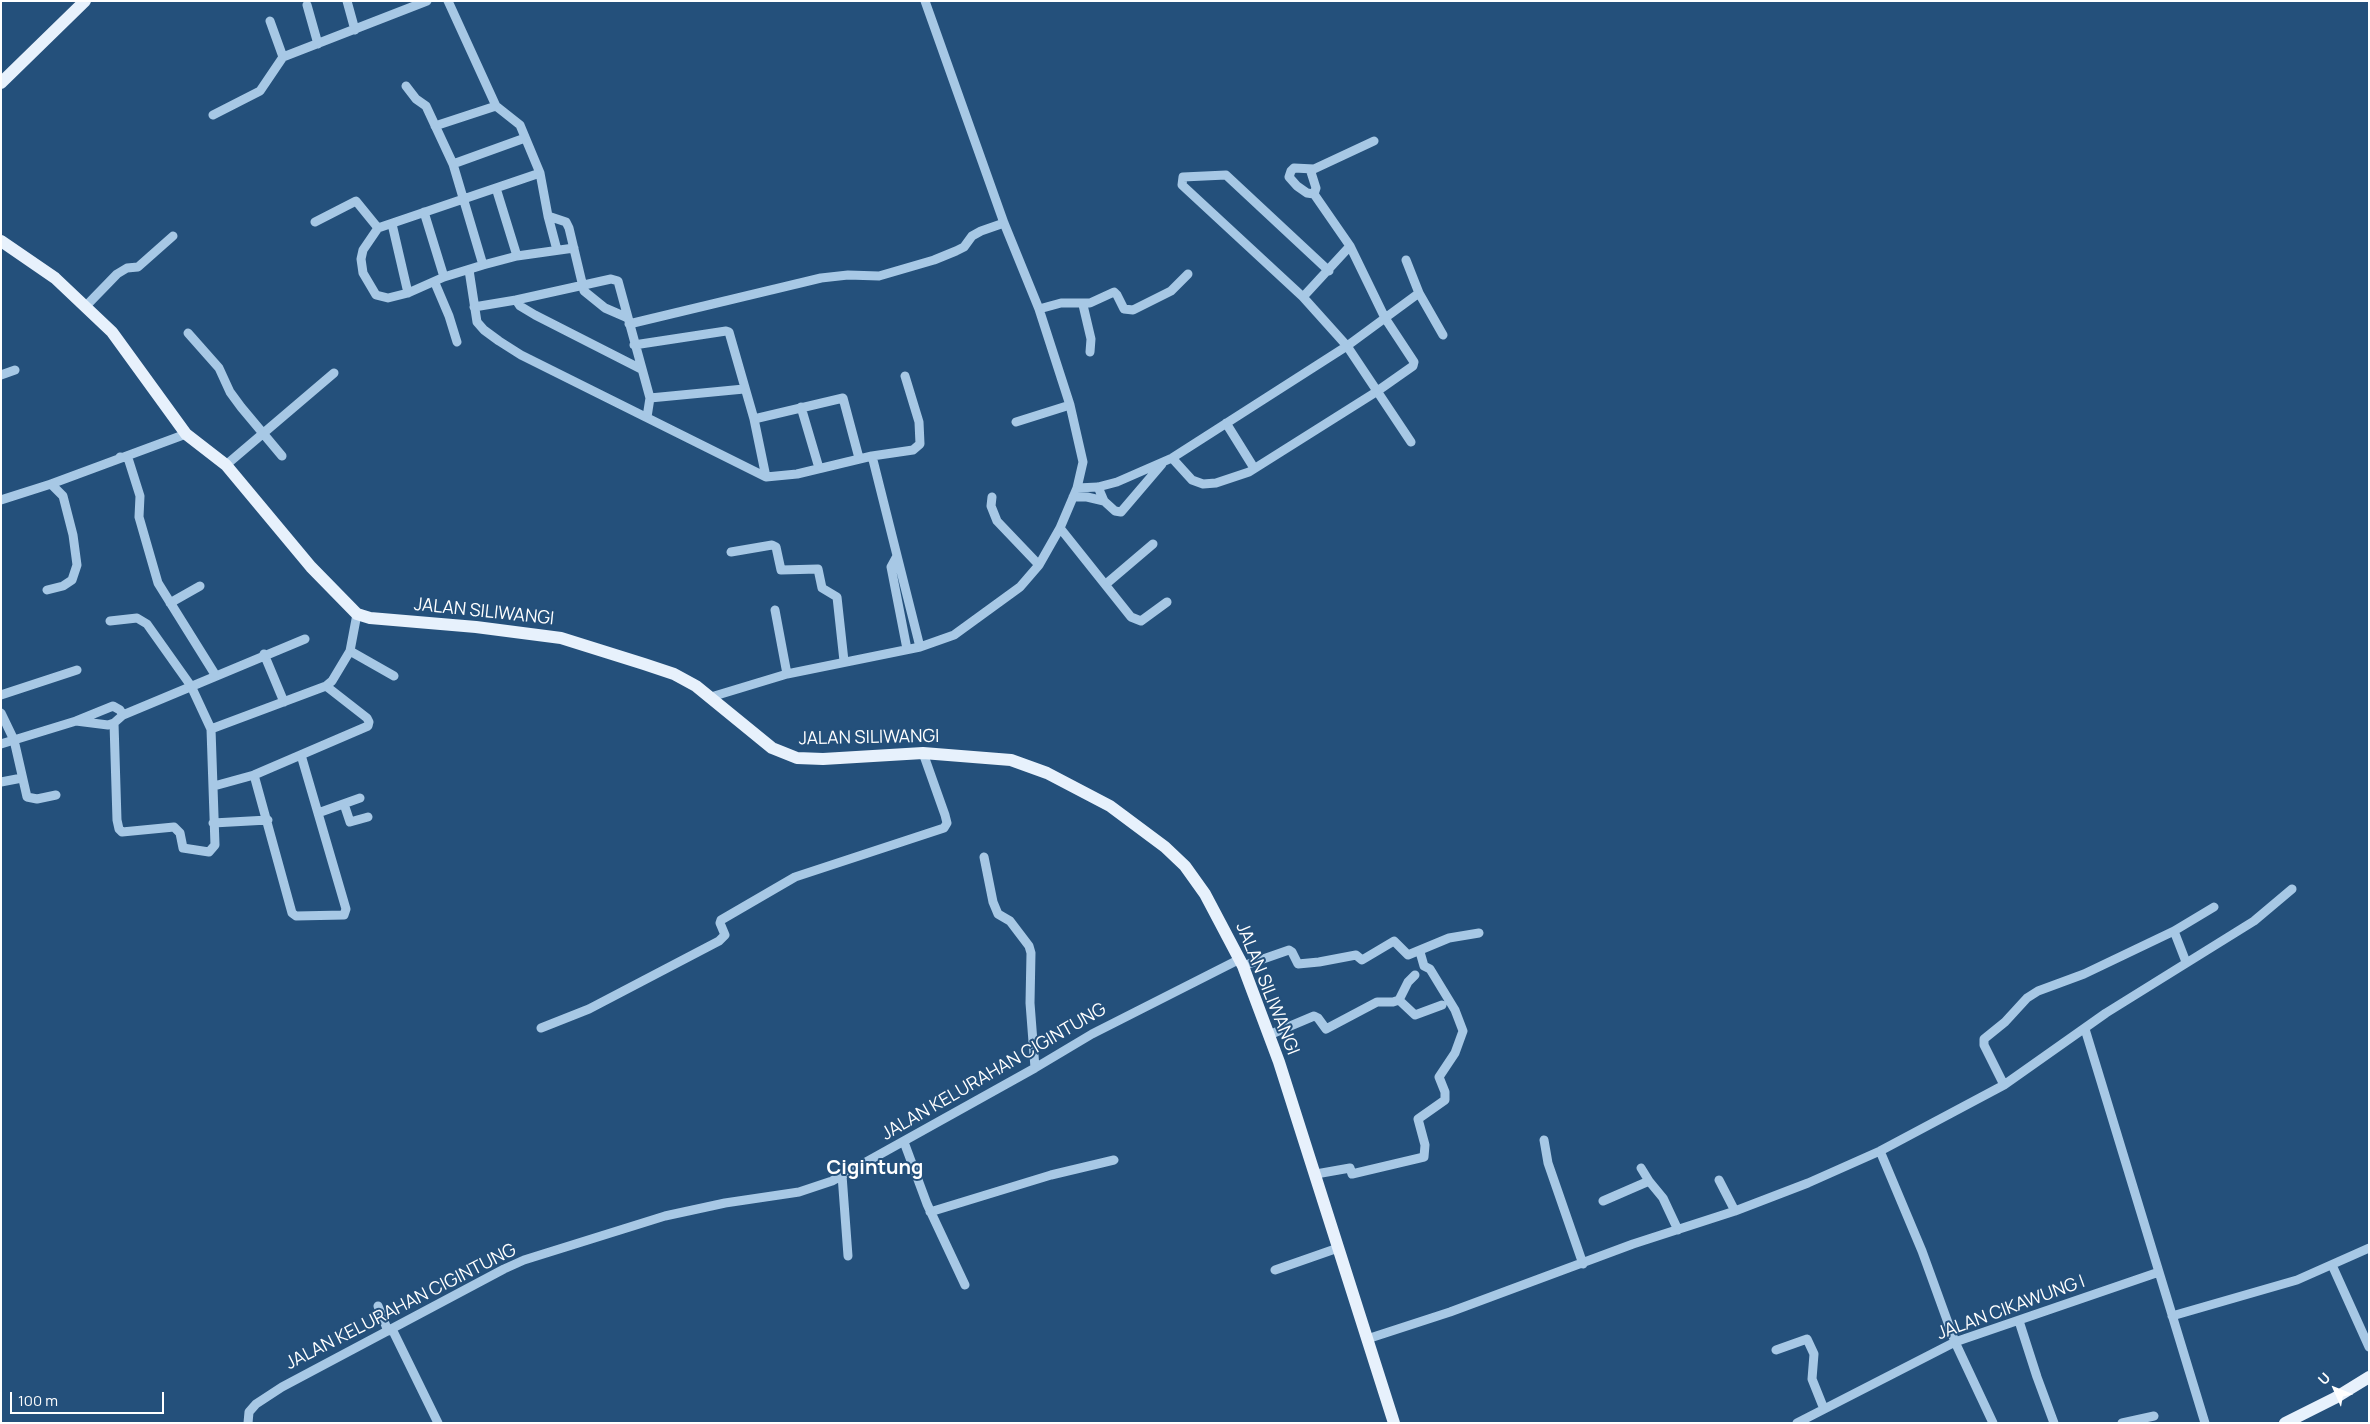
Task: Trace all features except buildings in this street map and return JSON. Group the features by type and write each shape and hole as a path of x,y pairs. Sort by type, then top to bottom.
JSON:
{"main road":[{"path":"1,83 85,1"},
{"path":"1,241 55,278 112,332 186,434 226,465 311,566 357,614"},
{"name":"JALAN SILIWANGI","path":"357,614 370,618 476,627 561,638 674,674 711,697 772,748 796,758 823,759 923,753 1011,760 1047,773 1110,806 1135,823 1185,866 1206,894 1241,962 1269,1035 1316,1174 1394,1423"},
{"path":"2285,1423 2335,1398 2369,1377"}],"street":[{"path":"347,1 355,30"},
{"path":"213,115 260,91 283,57 427,1"},
{"path":"448,1 496,106 520,125 540,173 557,250"},
{"path":"711,697 787,674 920,647 954,635 1020,587 1039,565 1060,528 1075,493 1083,462 1070,405 1039,309 1004,223 925,1"},
{"path":"307,5 318,44"},
{"path":"270,21 283,57"},
{"path":"406,86 416,99 426,106 453,164 483,265"},
{"path":"436,126 496,106"},
{"path":"453,164 525,138"},
{"path":"1172,458 1192,480 1203,484 1216,483 1254,468 1376,392 1414,364 1385,318 1350,246 1314,194 1307,193 1289,177 1294,168 1310,170 1374,141"},
{"path":"1310,170 1316,188 1314,194"},
{"path":"540,173 378,228 364,250 361,259 364,273 373,293 380,298 408,293 435,283 444,277 483,265 517,256 574,248"},
{"path":"1329,271 1226,174 1183,177 1182,185 1303,297 1347,346 1411,442"},
{"path":"496,188 517,256"},
{"path":"315,222 356,201 378,228"},
{"path":"424,212 444,277"},
{"path":"548,216 566,222 573,237 585,293 594,301 629,321 821,278 848,275 878,276 912,267 964,247 975,234 1004,223"},
{"path":"392,224 408,293"},
{"path":"85,306 117,274 127,268 138,267 173,236"},
{"path":"1303,297 1350,246"},
{"path":"1406,260 1420,293 1443,335"},
{"path":"469,270 477,322 499,341 521,355 766,477 797,474 858,458 913,450 920,444 919,422 905,376"},
{"path":"1039,309 1061,303 1083,305 1114,292 1124,309 1133,310 1171,291 1188,274"},
{"path":"474,307 612,279 618,281 650,398 647,417"},
{"path":"435,283 449,316 457,342"},
{"path":"1075,493 1117,482 1172,458 1347,346 1420,293"},
{"path":"516,300 520,306 534,316 641,369"},
{"path":"1083,305 1091,339 1090,352"},
{"path":"634,345 728,332 754,419 766,477"},
{"path":"188,333 219,368 230,392 282,456"},
{"path":"1,375 15,370"},
{"path":"226,465 334,374"},
{"path":"650,398 744,389"},
{"path":"754,419 843,398 858,458"},
{"path":"1016,422 1070,405"},
{"path":"801,407 819,468"},
{"path":"1226,423 1254,468"},
{"path":"1,500 51,484 186,434"},
{"path":"872,456 920,647"},
{"path":"120,457 128,458 140,496 139,517 158,583 216,676"},
{"path":"1098,487 1104,501 1115,511 1124,510 1163,462"},
{"path":"47,590 63,586 72,580 77,565 73,535 64,496 51,484"},
{"path":"1075,493 1104,501"},
{"path":"992,497 992,506 997,521 1039,565"},
{"path":"1060,528 1131,617 1137,621 1144,620 1167,602"},
{"path":"1106,584 1153,544"},
{"path":"731,552 772,545 776,547 780,570 818,569 822,588 837,597 844,661"},
{"path":"897,556 890,567 907,649"},
{"path":"170,603 200,586"},
{"path":"775,610 787,674"},
{"path":"212,729 326,686 332,681 350,650 357,614"},
{"path":"110,621 130,618 143,620 191,686 212,729 213,823 216,845 209,852 183,848 180,833 174,827 122,832 119,830 117,820 114,724"},
{"path":"76,721 114,724 123,715 264,654 305,639"},
{"path":"350,650 394,676"},
{"path":"264,654 284,702"},
{"path":"1,695 77,670"},
{"path":"214,786 254,775 368,726 367,718 326,686"},
{"path":"1,744 76,721 114,706 123,715"},
{"path":"1,713 14,740 25,792 32,799 56,795"},
{"path":"541,1028 588,1009 719,941 725,935 720,923 721,920 795,877 944,828 947,823 923,753"},
{"path":"254,775 268,820 292,913 296,916 344,916 346,909 300,755"},
{"path":"1,782 22,778"},
{"path":"318,813 360,798"},
{"path":"344,804 350,822 353,823 368,817"},
{"path":"213,823 268,820"},
{"path":"984,857 993,902 998,914 1010,921 1031,953 1030,1003 1035,1068"},
{"path":"1367,1339 1450,1312 1735,1211 1808,1183 1880,1151 2004,1085 2186,962 2254,921 2292,889"},
{"path":"2004,1085 1984,1045 1984,1039 2005,1022 2027,998 2038,991 2084,974 2174,931 2214,907"},
{"path":"2174,931 2186,962"},
{"path":"1316,1174 1350,1168 1352,1174 1424,1157 1425,1146 1418,1121 1445,1100 1445,1092 1439,1077 1455,1053 1463,1031 1455,1010 1430,969 1424,966 1420,952 1449,938 1479,933"},
{"name":"JALAN KELURAHAN CIGINTUNG","path":"248,1423 249,1412 267,1396 524,1260 665,1216 725,1203 800,1192 832,1181 1035,1068 1092,1034 1241,962 1289,950 1298,964 1356,955 1362,960 1394,941 1407,954 1420,952"},
{"path":"1269,1035 1314,1016 1318,1018 1326,1029 1377,1002 1389,1003 1399,1000 1408,982 1415,975"},
{"path":"1399,1000 1415,1015 1442,1005"},
{"path":"2085,1029 2205,1423"},
{"path":"1544,1140 1548,1163 1583,1264"},
{"path":"904,1142 930,1212 965,1284"},
{"path":"1880,1151 1922,1251 1955,1342 1993,1423"},
{"path":"930,1212 1051,1175 1114,1160"},
{"path":"1641,1168 1663,1198 1678,1230"},
{"path":"842,1176 848,1256"},
{"path":"1719,1180 1735,1211"},
{"path":"1604,1202 1649,1181"},
{"path":"1275,1270 1338,1248"},
{"path":"2172,1316 2298,1280 2369,1248"},
{"path":"2332,1265 2369,1347"},
{"name":"JALAN CIKAWUNG I","path":"1797,1423 1955,1342 2158,1272"},
{"path":"378,1306 382,1321 390,1330 438,1423"},
{"path":"2019,1321 2036,1378 2054,1423"},
{"path":"1776,1350 1807,1339 1814,1354 1812,1379 1824,1409"},
{"path":"2122,1423 2154,1416"}],"district":[{"name":"Cigintung","path":"875,1168"}]}
